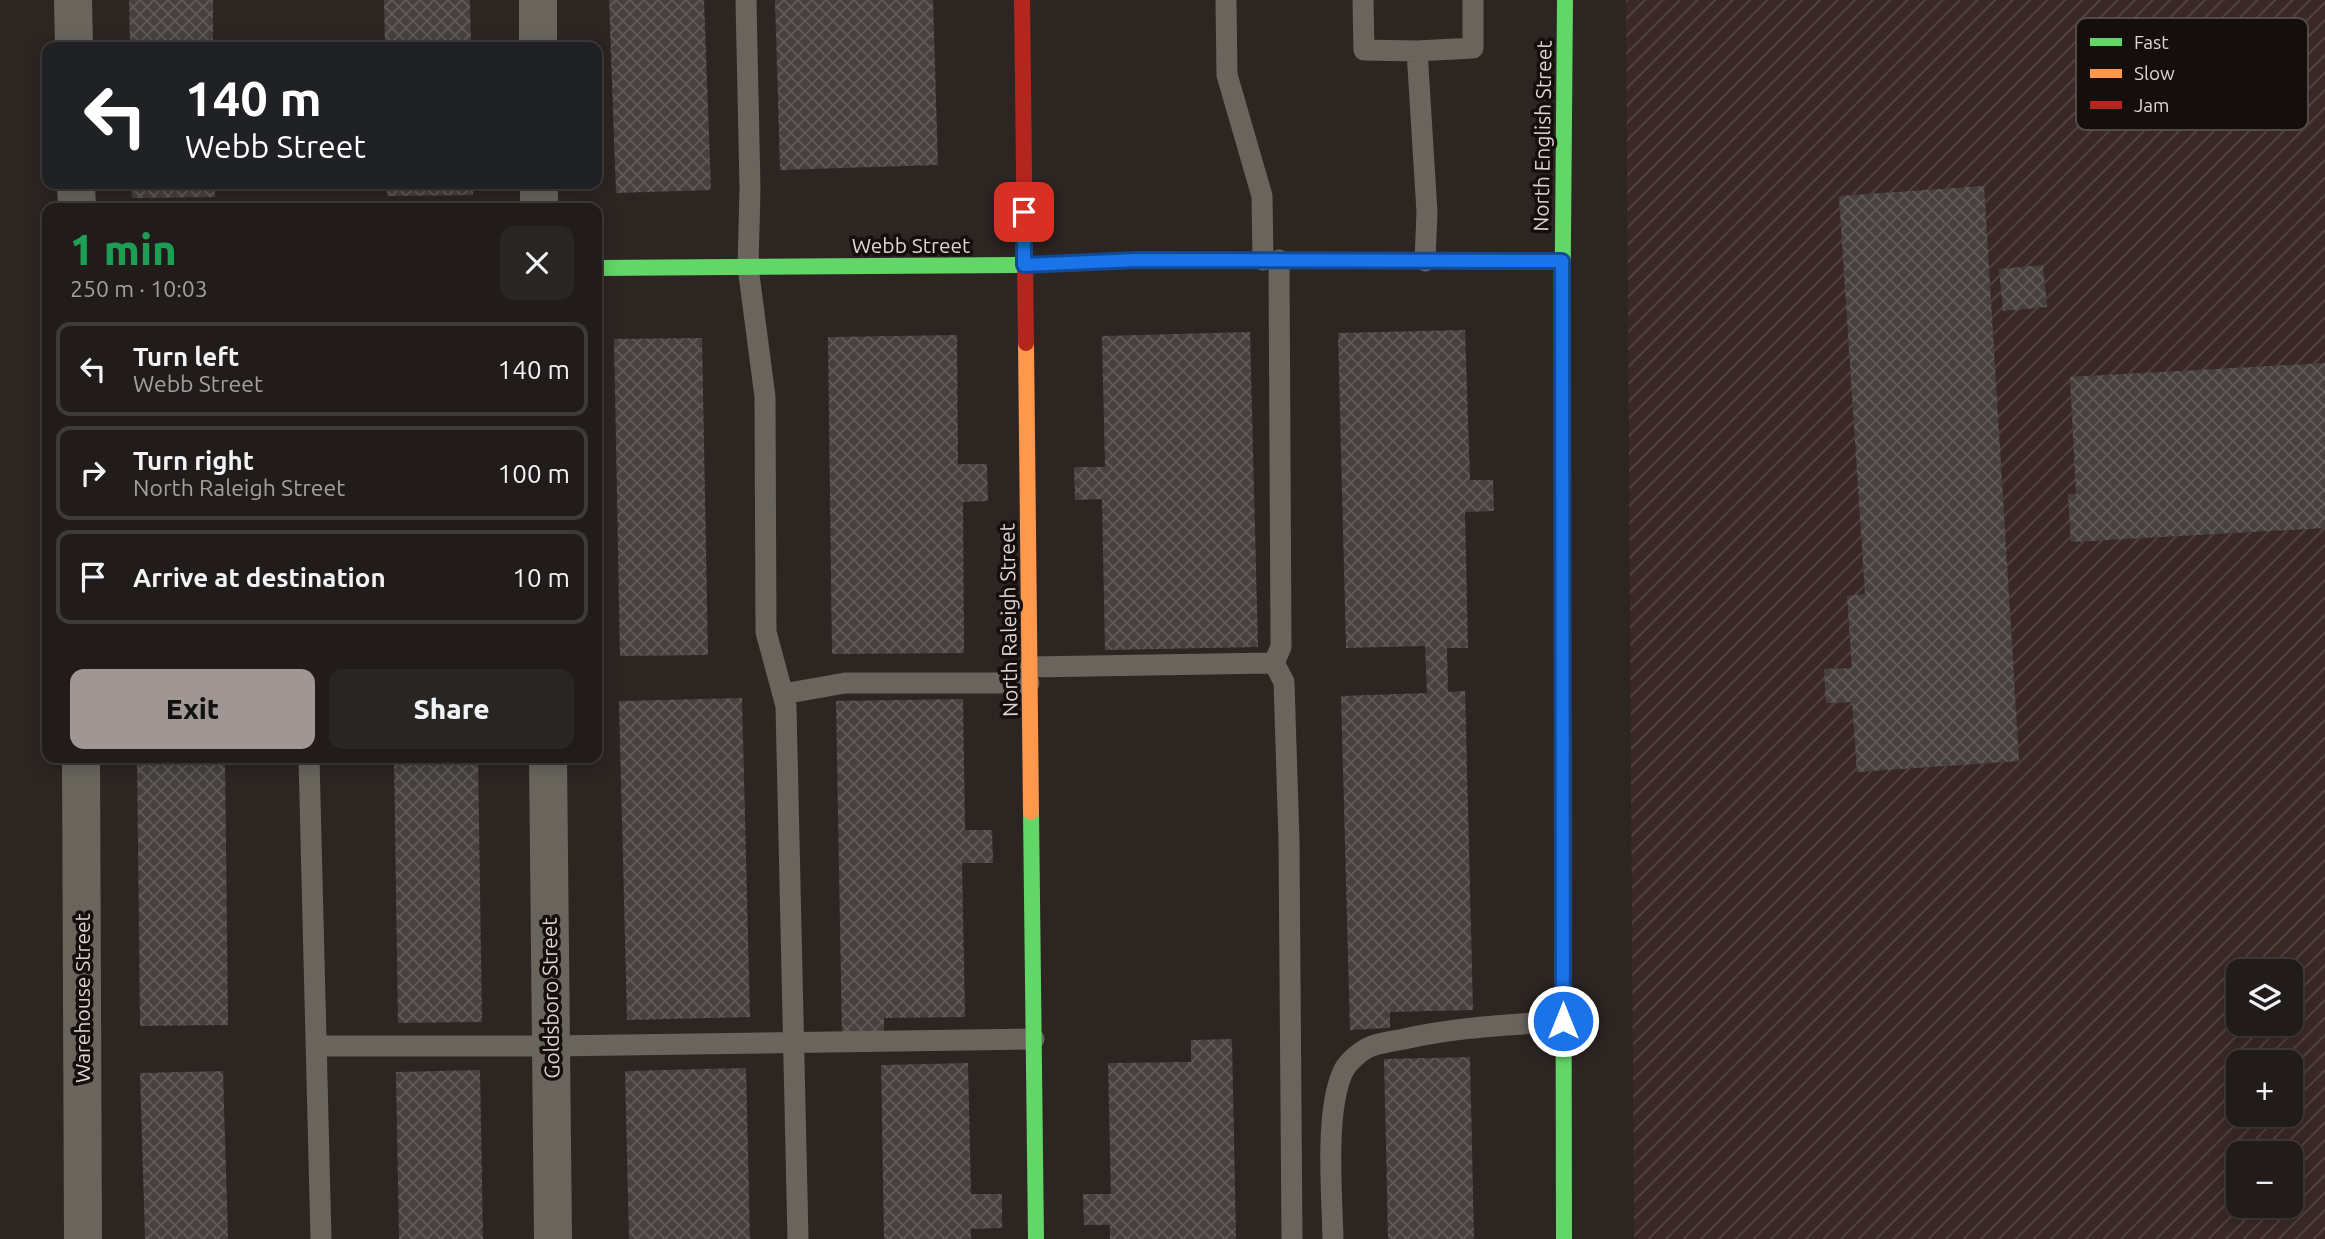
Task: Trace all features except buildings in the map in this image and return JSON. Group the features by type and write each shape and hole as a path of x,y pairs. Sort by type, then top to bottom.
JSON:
{"street":[{"path":"73,0 74,42"},
{"path":"538,0 538,42"},
{"name":"North Raleigh Street","path":"1022,0 1036,1239"},
{"name":"North English Street","path":"1564,1239 1562,261 1565,0"},
{"name":"Webb Street","path":"602,268 1024,265 1137,260 1562,261"},
{"name":"Warehouse Street","path":"80,763 83,1239"},
{"name":"Goldsboro Street","path":"548,763 553,1239"}],"lane":[{"path":"746,0 750,188 748,267 765,397 766,632 786,706 798,1239"},
{"path":"1226,0 1227,75 1262,197 1271,260 1281,647 1274,663"},
{"path":"1363,0 1364,50 1416,51 1473,48 1474,0"},
{"path":"1416,51 1427,212 1425,261"},
{"path":"783,694 845,683 1274,663"},
{"path":"1274,663 1284,682 1289,828 1292,1239"},
{"path":"309,763 321,1239"},
{"path":"1333,1239 1332,1148 1335,1098 1342,1072 1355,1057 1370,1046 1419,1035 1563,1021"},
{"path":"316,1046 551,1046 1034,1039"}],"shaded area":[{"path":"1626,0 2325,0 2325,1239 1634,1239"}],"traffic: fast":[{"path":"1562,356 1565,0"},
{"path":"602,268 1025,265 1137,260 1462,261"},
{"path":"1563,677 1564,1239"},
{"path":"1031,812 1036,1239"}],"traffic: slow":[{"path":"1026,343 1031,812"},
{"path":"1562,356 1563,677"}],"traffic: jam":[{"path":"1022,0 1026,343"},
{"path":"1462,261 1562,261"}],"route":[{"path":"1024,212 1024,265 1137,260 1562,261 1563,1021"}]}
